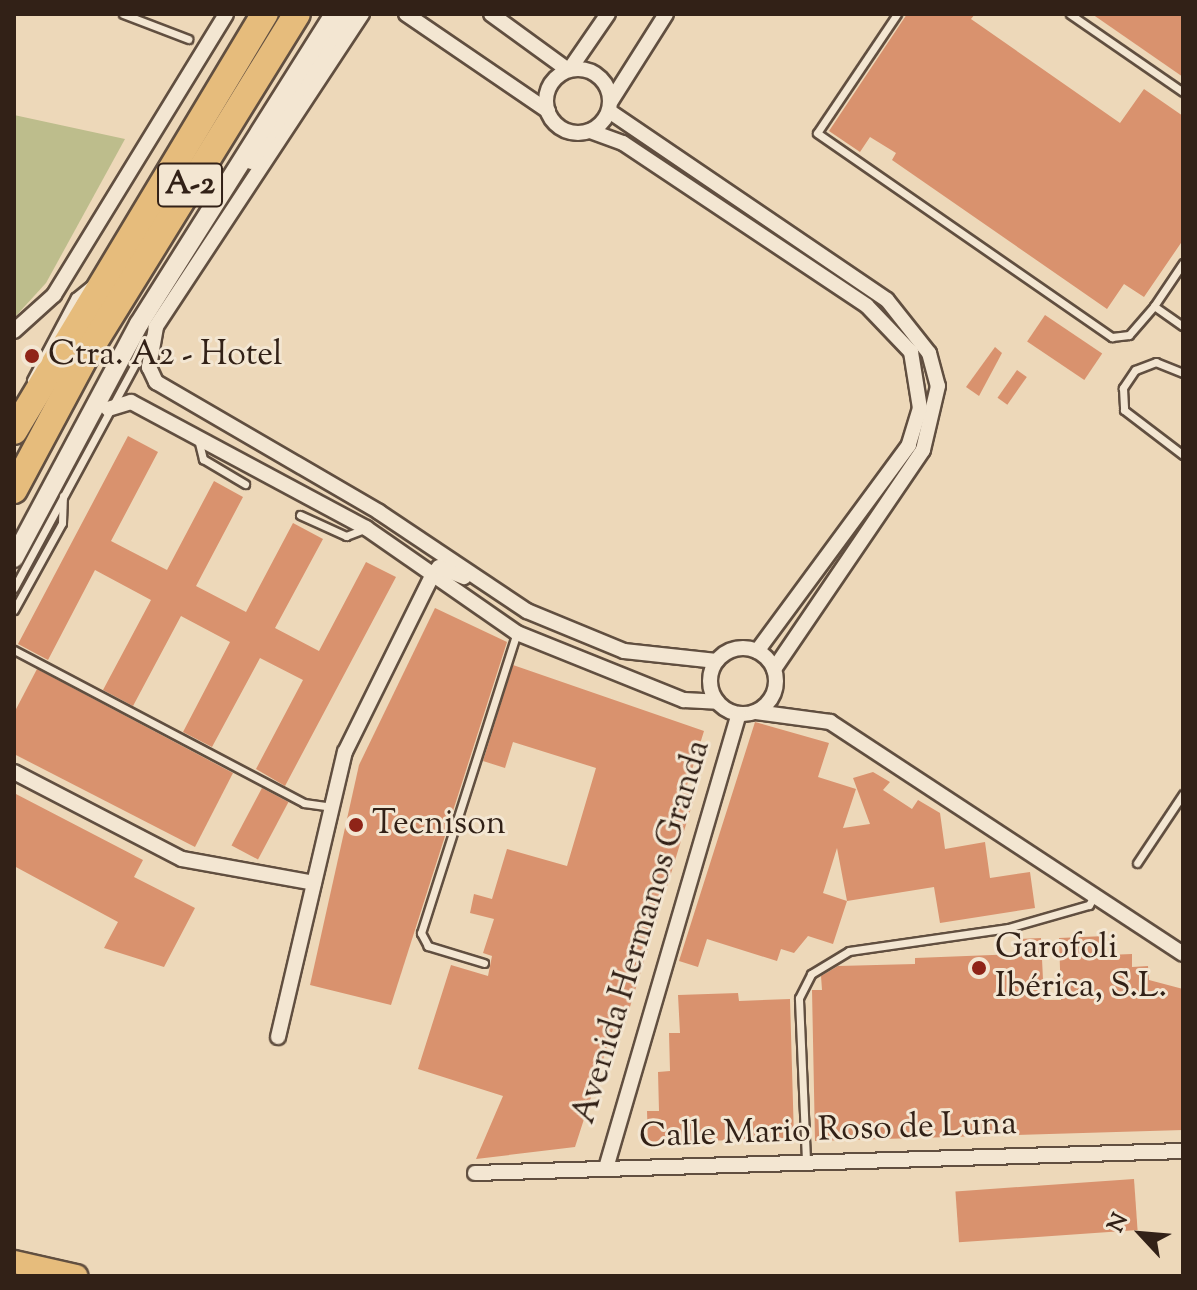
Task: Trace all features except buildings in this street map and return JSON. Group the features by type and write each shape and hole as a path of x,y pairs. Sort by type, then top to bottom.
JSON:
{"highway":[{"name":"A-2","path":"16,428 106,272 265,14"},
{"name":"A-2","path":"14,490 85,357 297,14"},
{"path":"14,1262 76,1276"}],"street":[{"path":"14,331 54,295 226,14"},
{"path":"14,558 148,325 334,14"},
{"path":"348,14 148,325 149,367 168,393 379,512 537,617 624,651 716,661 740,648 757,651 774,669"},
{"path":"148,325 362,14"},
{"path":"344,42 372,14"},
{"path":"406,14 418,18 548,111 564,130 590,131 623,143 867,306 911,352 920,408 909,445 757,651"},
{"path":"491,14 569,70 598,75 610,106 887,300 929,353 938,386 923,450 774,669 775,688 800,715"},
{"path":"548,111 548,91 569,70 608,14"},
{"path":"590,131 610,106 666,14"},
{"path":"108,409 131,402 366,528 461,597 517,633 684,700 717,702 739,714 800,715 830,722 1183,954"},
{"path":"278,1037 345,752 439,567 487,586"},
{"path":"716,661 710,686 717,702"},
{"path":"756,712 775,688"},
{"name":"Avenida Hermanos Granda","path":"606,1168 739,714"},
{"path":"14,772 182,859 314,883"},
{"name":"Calle Mario Roso de Luna","path":"475,1173 806,1160 1183,1151"}],"lane":[{"path":"123,14 188,39"},
{"path":"897,14 817,133 1112,337 1129,335 1154,306 1183,263"},
{"path":"1070,14 1183,92"},
{"path":"1154,306 1183,326"},
{"path":"14,588 108,409 148,325"},
{"path":"1183,373 1156,362 1135,370 1123,388 1124,410 1135,423 1183,455"},
{"path":"197,437 203,459 245,484"},
{"path":"14,610 62,523 63,493"},
{"path":"300,515 346,536 366,528"},
{"path":"484,963 428,946 421,933 517,633"},
{"path":"14,650 304,803 331,807"},
{"path":"1137,863 1183,794"},
{"path":"806,1160 799,998 811,974 849,951 1008,928 1089,905 1094,896"}],"green space":[{"path":"14,115 125,139 46,283 14,318"}],"place":[{"name":"Ctra. A2 - Hotel","path":"32,356"},
{"name":"Tecnison","path":"356,825"},
{"name":"Garofoli Ibérica, S.L.","path":"979,968"}]}
